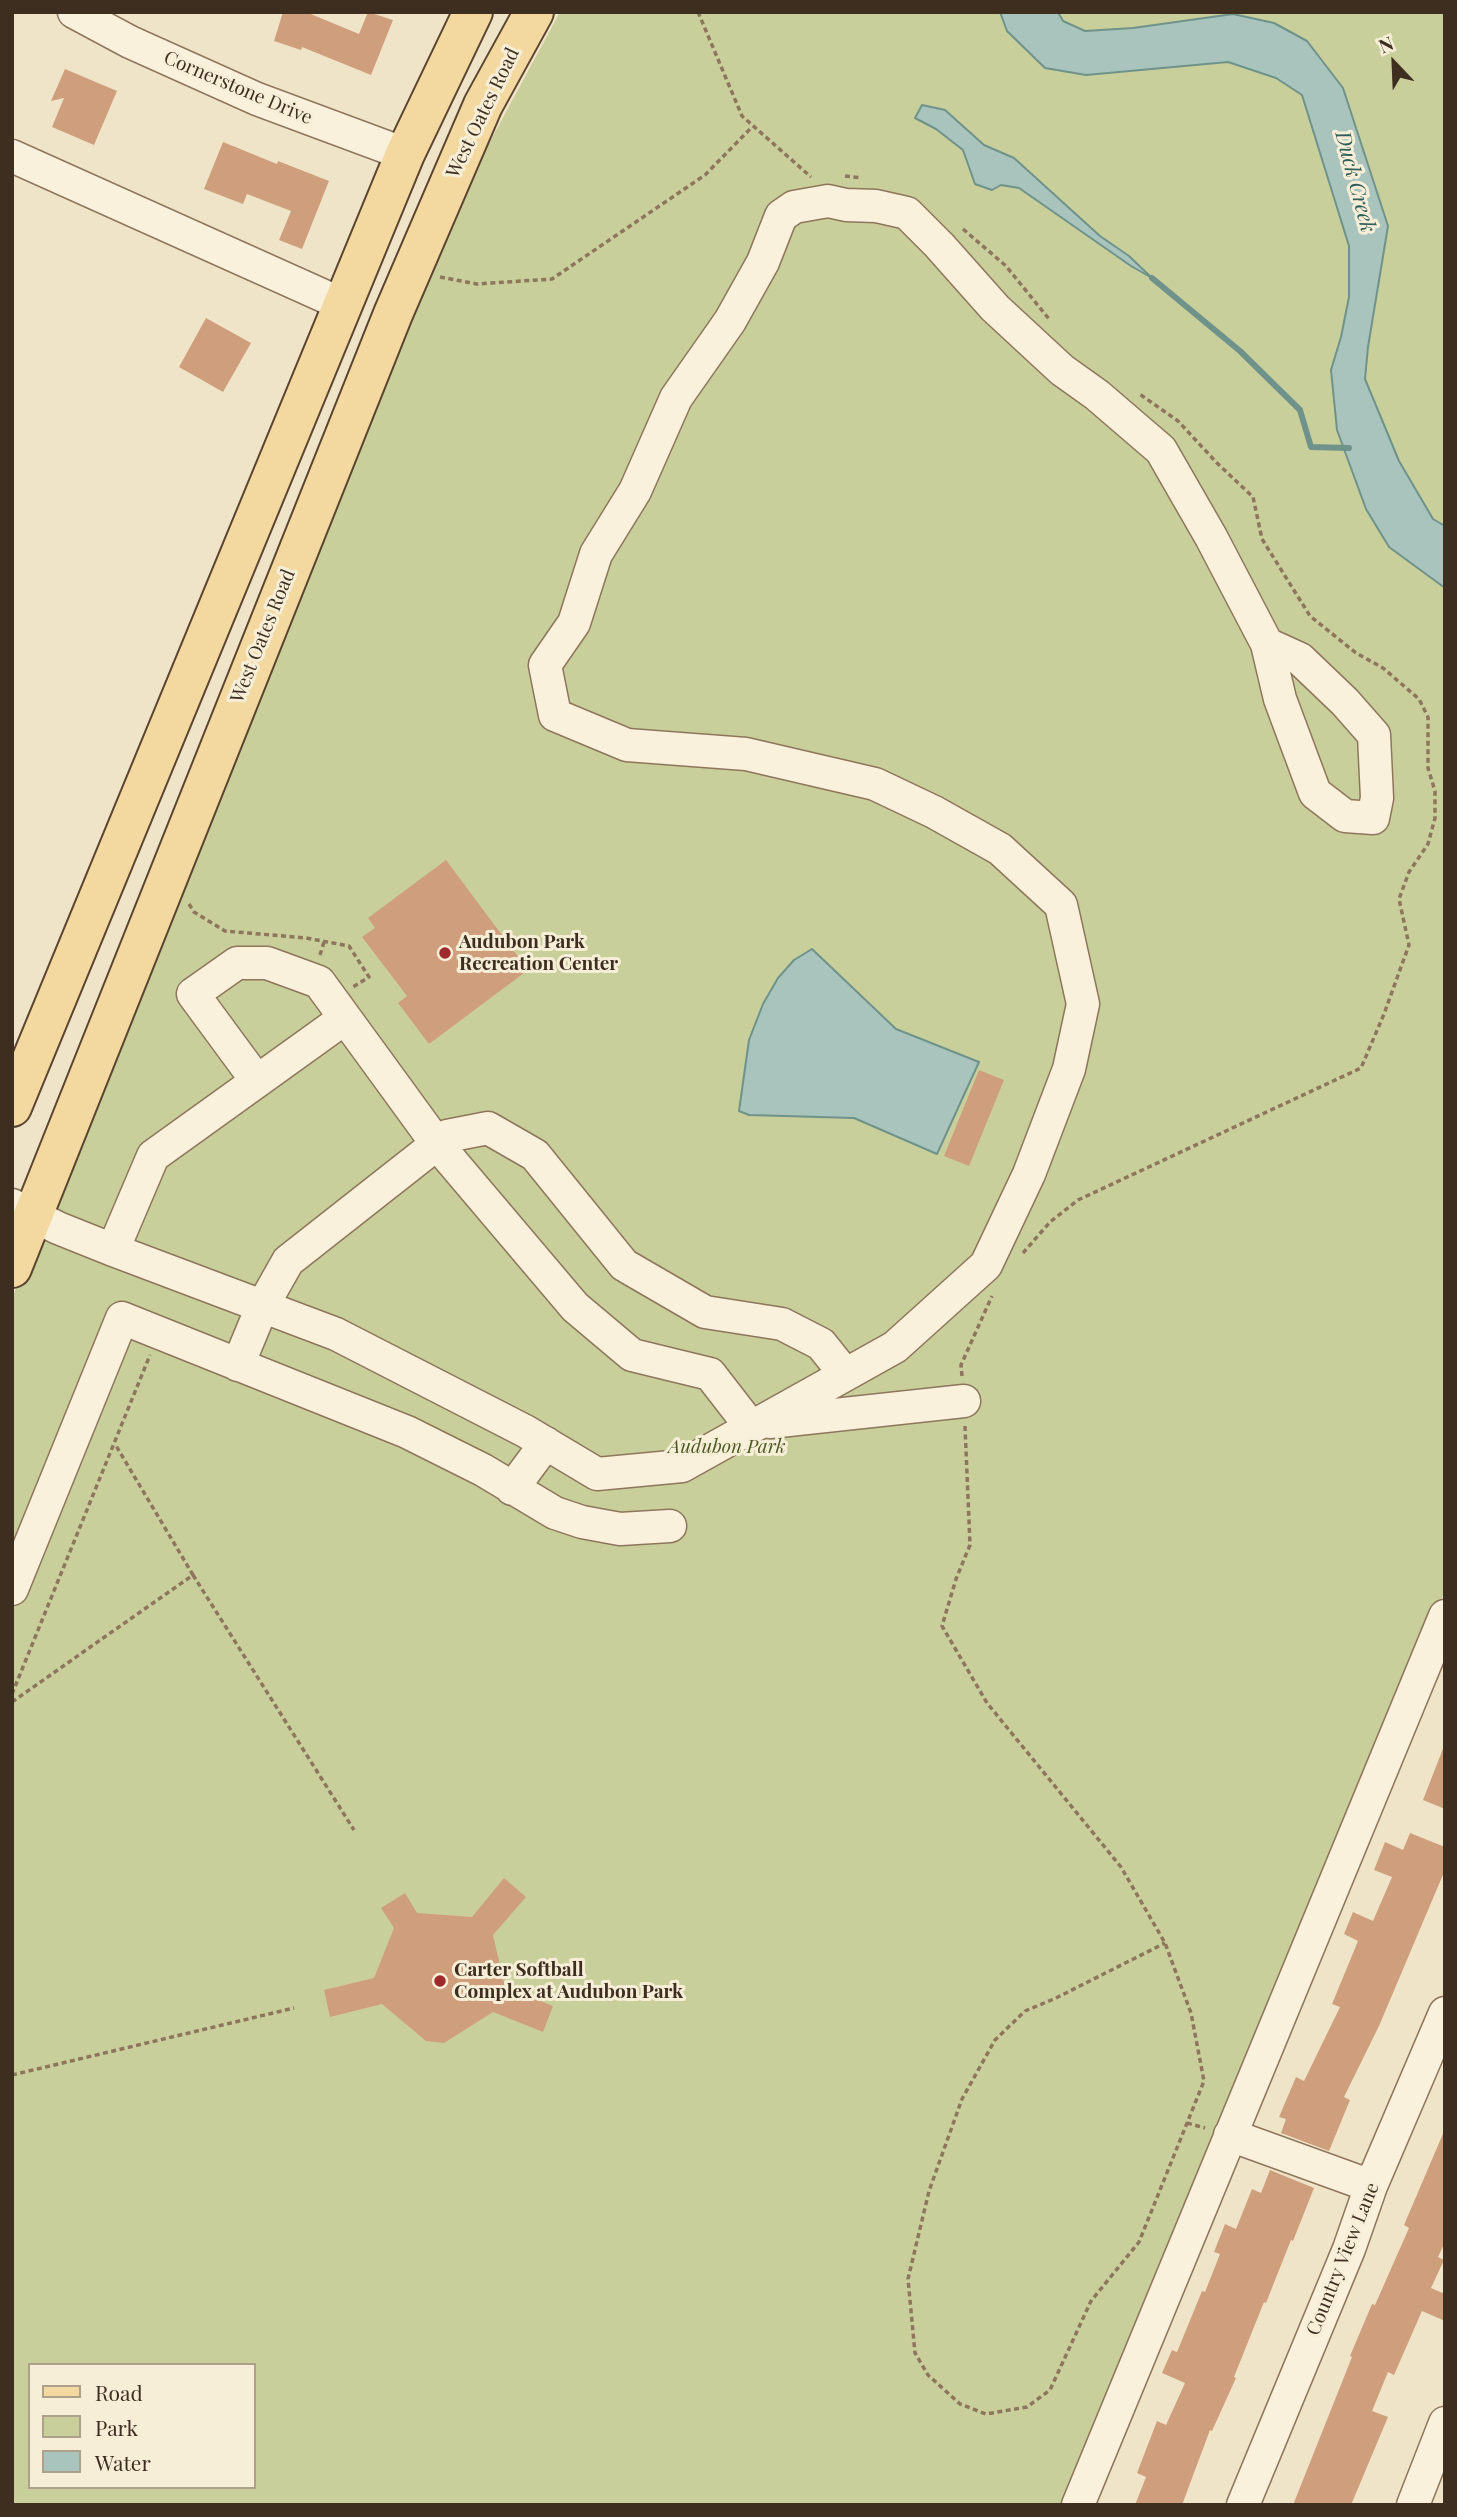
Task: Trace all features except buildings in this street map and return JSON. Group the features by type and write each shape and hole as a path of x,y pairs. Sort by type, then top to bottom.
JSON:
{"main road":[{"path":"12,1107 21,1063 344,305 405,154 473,12"},
{"name":"West Oates Road","path":"12,1268 23,1210 393,314 483,105 534,12"},
{"path":"405,154 448,139 483,105"},
{"path":"393,314 424,209 423,184 405,154"}],"street":[{"name":"Cornerstone Drive","path":"74,12 131,42 257,99 405,154"},
{"path":"12,156 344,305"},
{"path":"23,1210 58,1228 113,1250 336,1334 545,1443 597,1474 682,1466 895,1347 986,1265 1024,1185 1069,1069 1083,1004 1061,905 1000,849 875,783 746,754 627,745 555,715 545,665 574,623 596,554 635,491 676,398 730,321 764,262 781,216 794,207 828,201 846,205 876,206 907,213 995,308 1062,370 1097,395 1161,450 1211,537 1267,644 1280,699 1315,793 1345,816 1373,818 1377,798 1374,735 1345,702 1300,659 1267,644"},
{"path":"257,1081 193,994 237,963 267,963 319,982 437,1144 575,1307 632,1354 709,1374 755,1425"},
{"path":"113,1250 153,1156 345,1018"},
{"path":"238,1365 262,1307 288,1261 447,1136 488,1128 535,1155 624,1265 705,1312 782,1324 821,1344 845,1374"},
{"path":"12,1588 122,1318 407,1432 483,1470 555,1513 582,1522 620,1529 670,1526"},
{"path":"755,1425 964,1401"},
{"path":"512,1489 545,1443"},
{"path":"1078,2505 1445,1616"},
{"name":"Country View Lane","path":"1243,2505 1349,2249 1371,2186 1445,2013"},
{"path":"1230,2135 1371,2186"},
{"path":"1413,2505 1445,2423"}],"path":[{"path":"698,12 738,107 752,127 813,179"},
{"path":"433,279 441,277 477,284 552,279 705,175 752,127"},
{"path":"834,175 866,178"},
{"path":"962,228 1006,265 1058,328"},
{"path":"1016,1262 1050,1222 1078,1200 1361,1068 1409,945 1399,899 1409,872 1428,844 1435,818 1435,790 1428,768 1429,717 1419,699 1383,668 1356,653 1310,616 1262,539 1253,497 1178,421 1128,387"},
{"path":"995,1290 961,1365 970,1545 956,1579 943,1626 987,1703 1121,1867 1165,1943 1191,2013 1204,2081 1139,2242 1091,2301 1050,2390 1027,2407 986,2414 960,2403 928,2375 915,2353 908,2279 929,2191 962,2099 995,2040 1025,2011 1055,2000 1165,1943"},
{"path":"12,1694 153,1348"},
{"path":"115,1444 193,1575 354,1830"},
{"path":"12,1702 193,1575"},
{"path":"12,2075 294,2008"}],"green space":[{"name":"Audubon Park","path":"560,12 1445,12 1445,1590 1067,2505 12,2505 12,1298 440,250 487,147"}],"water":[{"name":"Duck Creek","path":"1000,12 1058,12 1063,21 1085,31 1133,28 1233,14 1274,23 1307,41 1343,88 1388,226 1365,379 1399,461 1433,519 1445,526 1445,588 1389,547 1366,509 1337,430 1331,370 1349,297 1349,246 1302,95 1276,78 1228,62 1086,75 1045,68 1007,31"},
{"path":"922,105 945,110 984,145 1014,158 1100,236 1129,256 1152,278 1019,188 1001,185 992,190 975,184 963,150 936,129 915,118"},
{"path":"812,949 896,1029 979,1062 937,1154 854,1118 749,1115 739,1111 749,1040 763,1004 778,978 794,960"}],"waterway":[{"path":"1152,278 1240,351 1300,410 1311,447 1349,448"}],"place":[{"name":"Audubon Park Recreation Center","path":"445,953"},
{"name":"Carter Softball Complex at Audubon Park","path":"440,1981"}]}
